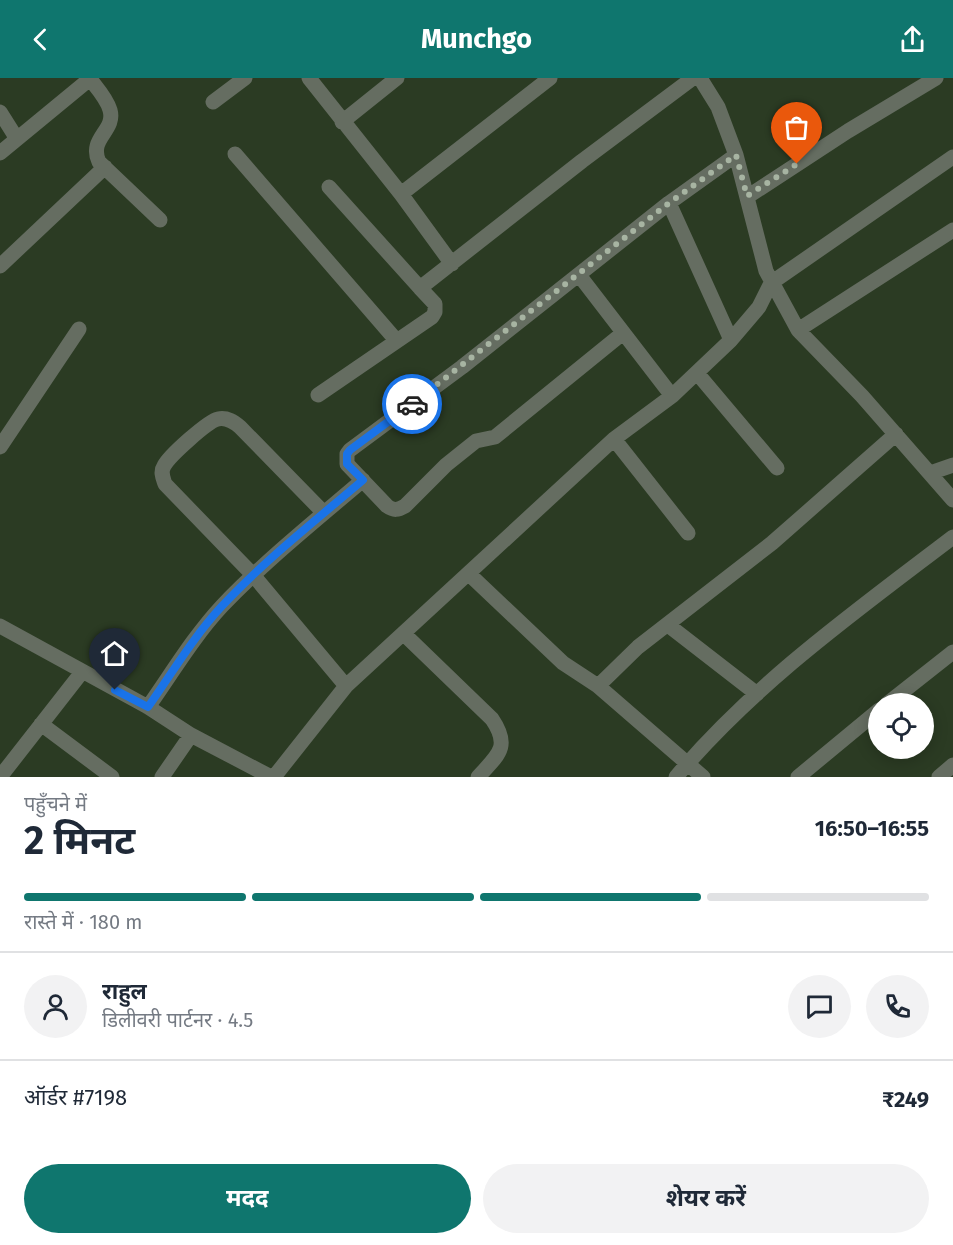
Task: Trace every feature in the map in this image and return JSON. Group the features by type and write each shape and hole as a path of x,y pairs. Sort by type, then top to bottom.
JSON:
{"street":[{"path":"0,153 90,78 107,102 111,112 111,121 97,144 95,154 99,162 160,220"},
{"path":"213,102 245,78"},
{"path":"309,78 452,264"},
{"path":"342,122 397,78"},
{"path":"400,194 550,78"},
{"path":"420,288 582,161 693,78"},
{"path":"700,78 718,107 736,155 766,271 798,330 862,396 953,500"},
{"path":"747,196 936,78"},
{"path":"0,112 17,139"},
{"path":"235,154 396,340"},
{"path":"623,333 495,437 476,441 446,465 405,506 393,510 347,464 347,454 350,450 462,367 669,203 736,155"},
{"path":"0,626 148,707 191,735 272,777 346,686 614,440 672,396 697,373 731,340 759,307 771,283 953,157"},
{"path":"0,266 105,167"},
{"path":"318,395 432,317 435,312 435,304 329,187"},
{"path":"669,203 731,340"},
{"path":"798,330 953,230"},
{"path":"579,275 672,396"},
{"path":"0,447 79,329"},
{"path":"697,373 777,468"},
{"path":"324,513 230,419 218,419 210,423 171,456 163,466 162,475 165,484 254,576 346,686"},
{"path":"598,686 639,647 771,543 896,434"},
{"path":"614,440 688,533"},
{"path":"930,473 953,465"},
{"path":"148,707 222,607 363,480"},
{"path":"676,777 726,723 822,637 953,537"},
{"path":"469,574 563,663 598,686 703,777"},
{"path":"668,625 758,694"},
{"path":"404,634 492,719 501,732 503,744 496,757 478,777"},
{"path":"901,693 953,652"},
{"path":"0,777 6,757 41,724 82,672"},
{"path":"798,777 868,719"},
{"path":"41,724 112,777"},
{"path":"162,777 191,735"},
{"path":"939,777 953,765"}],"way so far":[{"path":"412,404 669,203 736,155 747,196 797,164"}],"route":[{"path":"115,690 148,707 222,607 280,550 363,480 347,464 347,454 350,450 412,404"}]}
